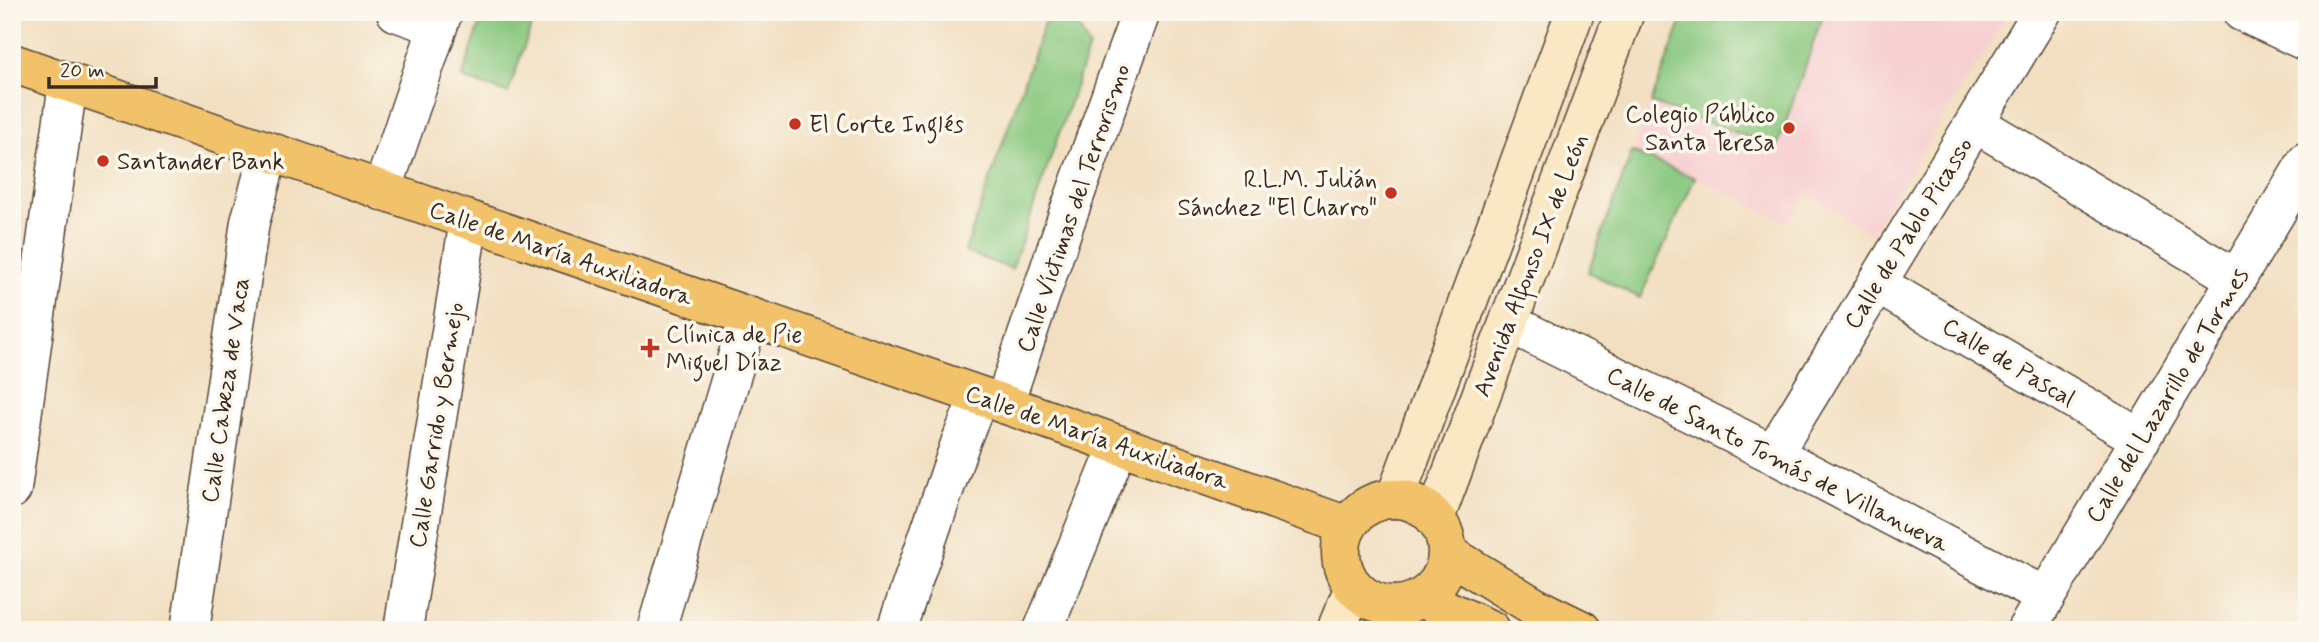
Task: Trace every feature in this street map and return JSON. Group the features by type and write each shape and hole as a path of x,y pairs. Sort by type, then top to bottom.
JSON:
{"main road":[{"name":"Avenida Alfonso IX de León","path":"1395,499 1575,12"},
{"name":"Avenida Alfonso IX de León","path":"1441,536 1509,323 1625,12"},
{"name":"Calle de María Auxiliadora","path":"12,63 992,400 1348,526"},
{"path":"1491,630 1404,611 1367,598 1354,587 1341,557 1342,541 1348,526 1360,511 1377,502 1395,499 1418,504 1441,536 1535,607 1581,630"},
{"path":"1404,611 1440,579 1441,536"},
{"path":"1336,630 1354,587"}],"street":[{"path":"382,191 440,20 396,12"},
{"name":"Calle Víctimas del Terrorismo","path":"896,630 961,441 992,400 1066,220 1141,12"},
{"name":"Calle de Pablo Picasso","path":"1773,454 2042,12"},
{"path":"2242,12 2307,42"},
{"path":"12,489 68,83"},
{"path":"1975,123 2237,279"},
{"name":"Calle Cabeza de Vaca","path":"190,630 250,222 269,152"},
{"name":"Calle del Lazarillo de Tormes","path":"2026,630 2307,161"},
{"name":"Calle Garrido y Bermejo","path":"403,630 469,220"},
{"name":"Calle de Pascal","path":"1877,284 2141,439"},
{"path":"656,630 748,317"},
{"name":"Calle de Santo Tomás de Villanueva","path":"1509,323 1773,454 2046,597"},
{"path":"1043,630 1119,445"}],"shaded area":[{"name":"Colegio Público Santa Teresa","path":"1685,12 2009,12 1871,234 1807,193 1788,224 1720,189 1632,152"}],"green space":[{"path":"484,12 536,12 508,93 462,78"},
{"path":"1048,12 1071,12 1089,47 1012,269 965,252"},
{"path":"1685,12 1824,12 1777,147 1651,103"},
{"path":"1632,152 1695,178 1640,298 1588,272"}],"place":[{"name":"El Corte Inglés","path":"795,124"},
{"name":"Colegio Público Santa Teresa","path":"1789,128"},
{"name":"Santander Bank","path":"103,161"},
{"name":"R.L.M. Julián Sánchez \"El Charro\"","path":"1391,193"},
{"name":"Clínica de Pie Miguel Díaz","path":"650,348"}]}
